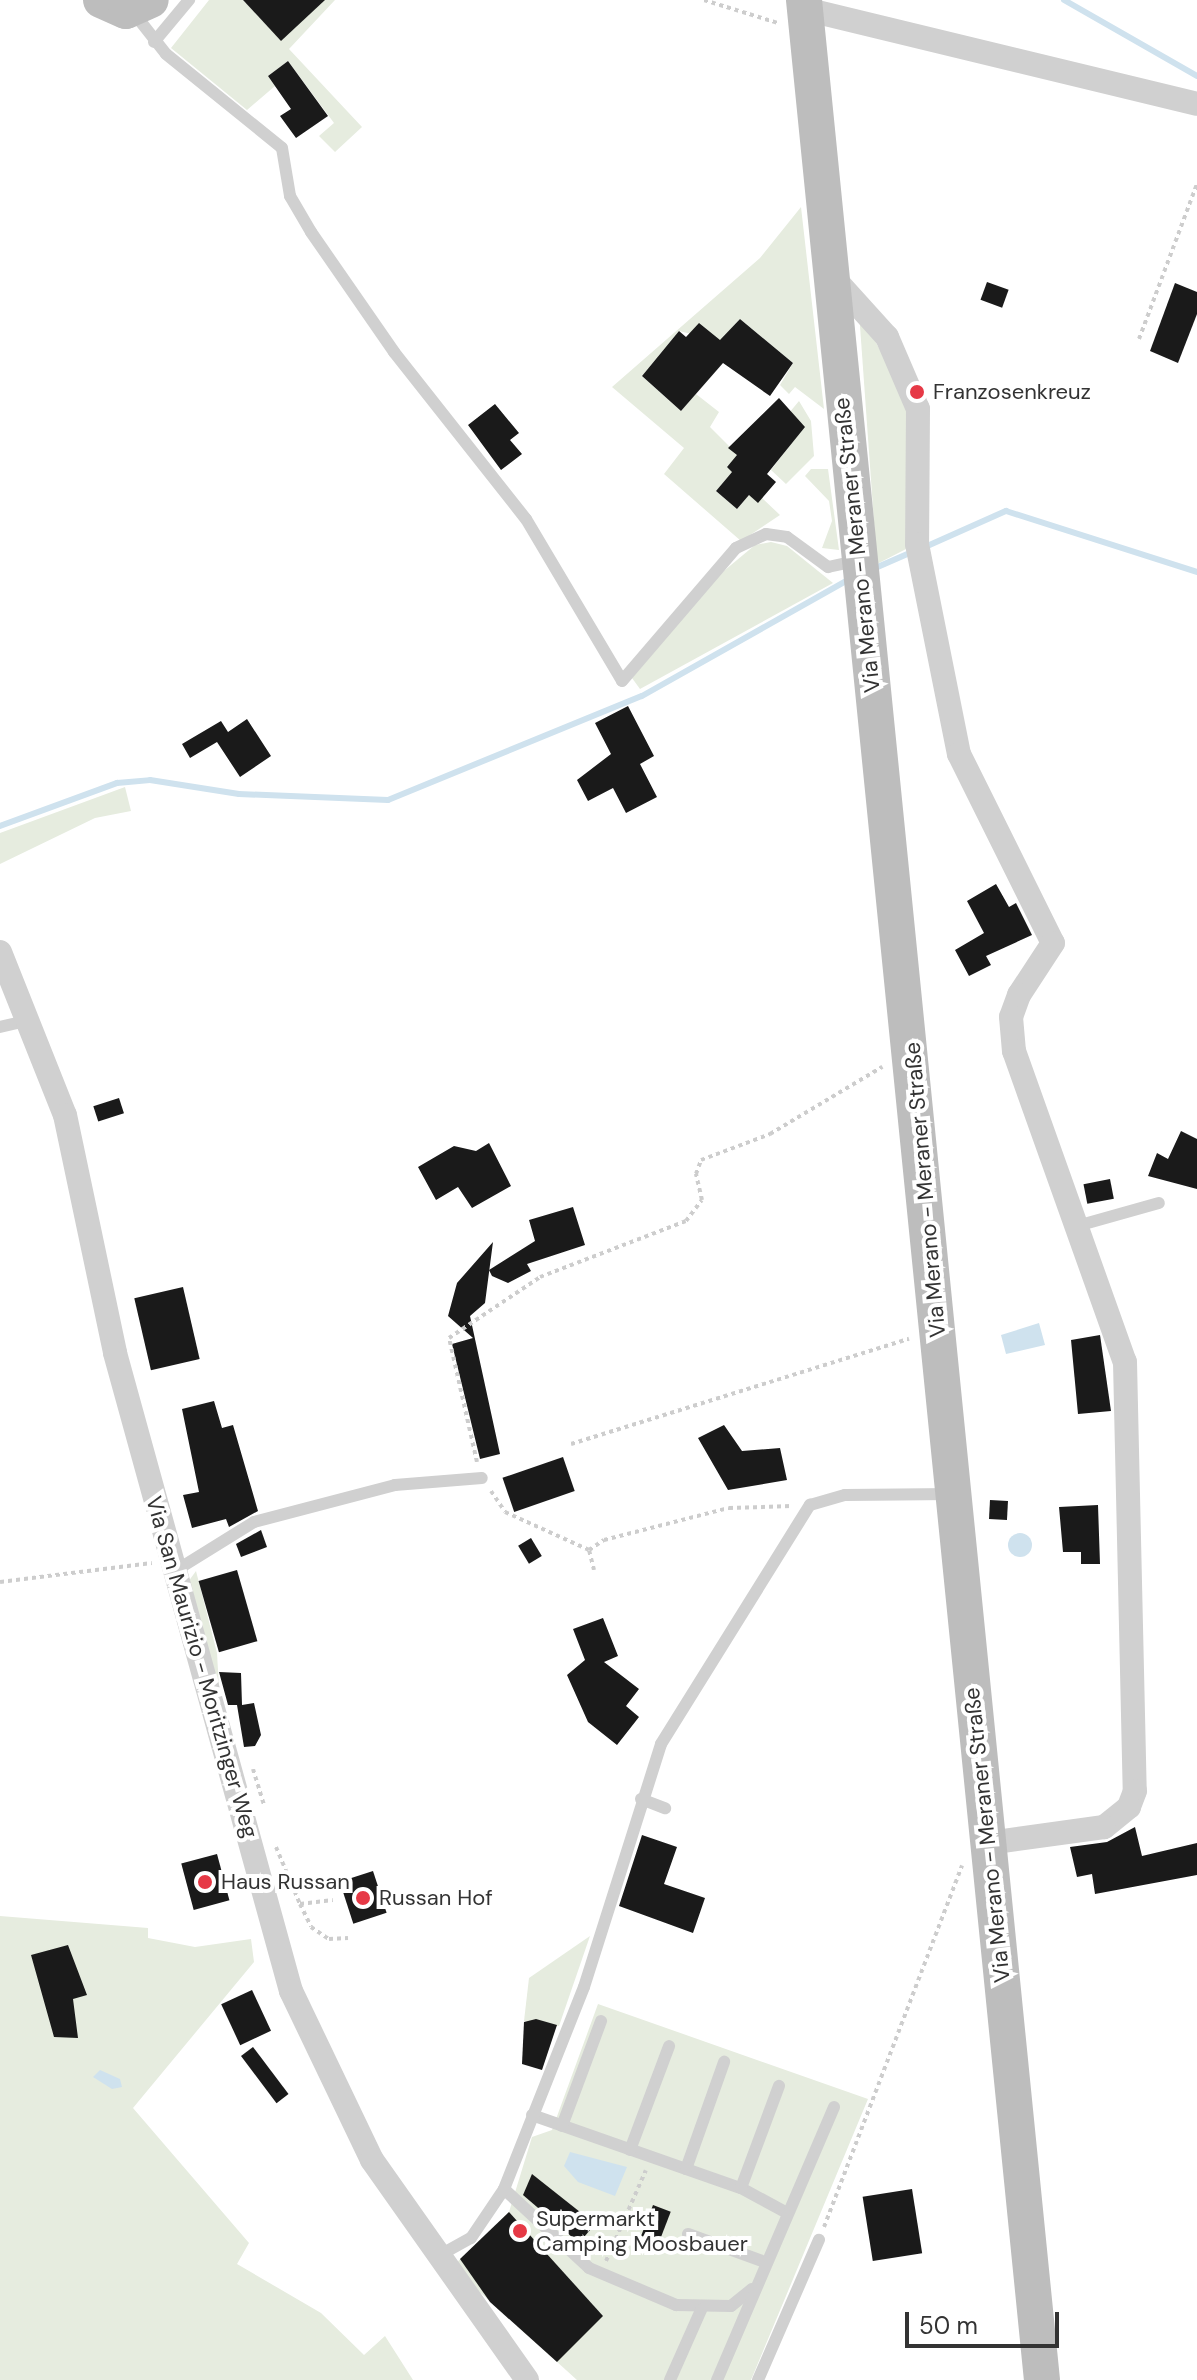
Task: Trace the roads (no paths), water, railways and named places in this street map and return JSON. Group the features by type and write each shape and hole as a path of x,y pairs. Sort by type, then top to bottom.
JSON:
{"main road":[{"name":"Via Merano - Meraner Straße","path":"795,2 828,272 913,1061 939,1333 946,1494 988,1843 1042,2380"}],"street":[{"path":"795,2 1197,104"},
{"path":"828,272 887,337 918,409 918,551 959,754 1053,943 1019,995 1013,1040 1125,1362 1135,1791 1124,1814 1104,1827 988,1843"},
{"name":"Via San Maurizio - Moritzinger Weg","path":"0,952 7,979 30,1020 65,1115 115,1353 173,1566 314,2051 372,2160 527,2380"}],"lane":[{"path":"154,42 189,0"},
{"path":"128,4 154,42 282,148 290,196 311,232 394,352 526,519 622,681 736,548 766,534 787,537 828,567 860,572"},
{"path":"0,1027 30,1020"},
{"path":"1077,1226 1159,1203"},
{"path":"173,1566 254,1522 395,1485 482,1478"},
{"path":"440,2255 471,2238 504,2189 584,1987 641,1799 685,1703 810,1505 845,1495 946,1494"},
{"path":"641,1799 665,1808"},
{"path":"562,2126 601,2021"},
{"path":"630,2150 669,2046"},
{"path":"686,2169 724,2062"},
{"path":"741,2188 779,2086"},
{"path":"717,2380 762,2261 834,2107"},
{"path":"532,2115 741,2188 787,2213"},
{"path":"504,2189 589,2268 701,2310 731,2306 753,2289"},
{"path":"688,2234 762,2261"},
{"path":"758,2380 819,2240"},
{"path":"670,2380 701,2310"}],"water":[{"path":"1039,1323 1045,1345 1006,1354 1001,1335"},
{"path":"1020,1533 1031,1540 1032,1545 1025,1556 1020,1557 1009,1550 1008,1545 1015,1534"},
{"path":"100,2070 120,2079 122,2087 112,2089 93,2077"},
{"path":"570,2152 627,2167 615,2196 578,2182 564,2166"}],"waterway":[{"path":"1064,0 1197,76"},
{"path":"925,547 1006,511 1197,572"},
{"path":"873,569 914,551"},
{"path":"0,826 117,783 150,780 239,794 388,800 642,696 848,580"}],"place":[{"name":"Franzosenkreuz","path":"917,392"},
{"name":"Haus Russan","path":"205,1882"},
{"name":"Russan Hof","path":"363,1898"},
{"name":"Supermarkt Camping Moosbauer","path":"520,2231"}]}
